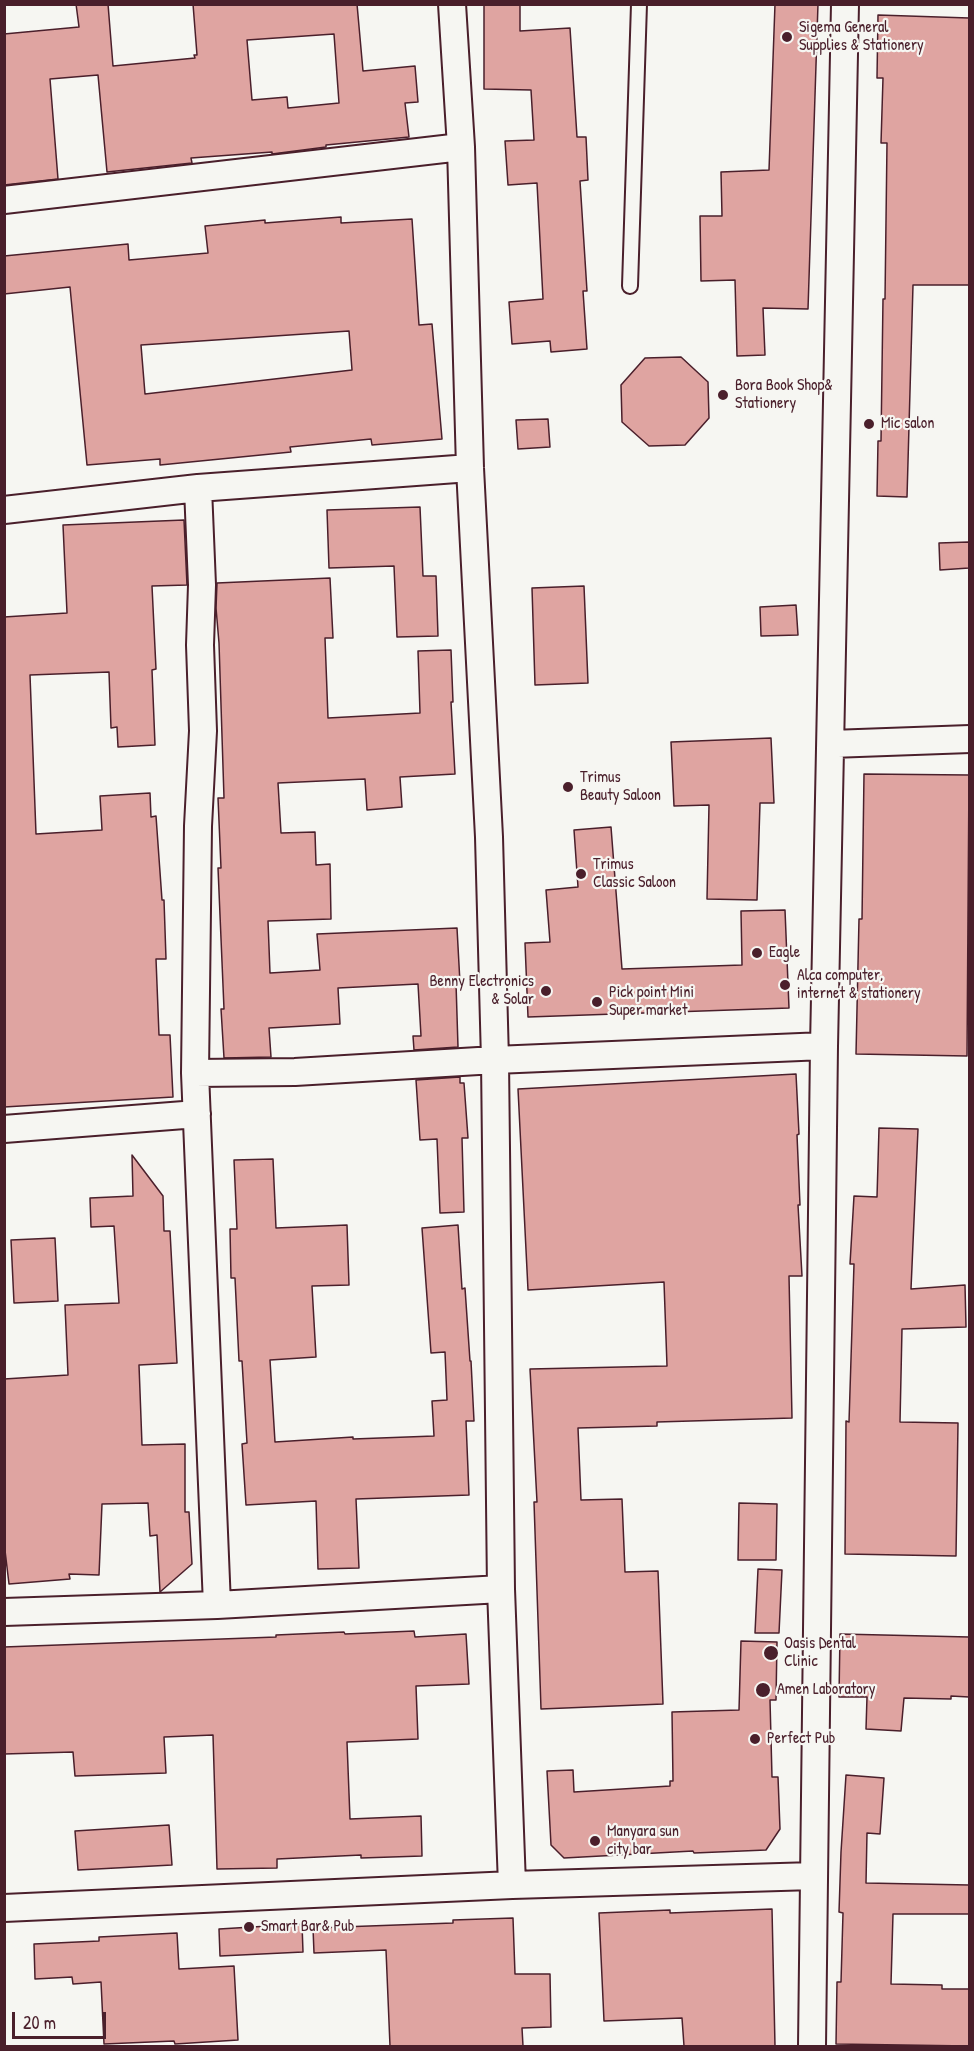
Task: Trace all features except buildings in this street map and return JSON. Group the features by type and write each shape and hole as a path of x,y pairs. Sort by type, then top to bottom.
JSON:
{"street":[{"path":"452,4 461,147 470,468 489,837 495,1060 501,1589 512,1885"},
{"path":"812,2046 824,1046 845,4"},
{"path":"4,200 461,147"},
{"path":"4,510 198,488 470,468"},
{"path":"198,488 202,585 203,731 198,826 195,1073 217,1605"},
{"path":"831,744 969,739"},
{"path":"195,1073 295,1072 495,1060 824,1046"},
{"path":"4,1129 197,1114"},
{"path":"4,1612 217,1605 501,1589"},
{"path":"4,1908 512,1885 814,1876"}],"lane":[{"path":"630,286 639,4"}],"place":[{"name":"Sigema General Supplies & Stationery","path":"787,37"},
{"name":"Bora Book Shop& Stationery","path":"723,395"},
{"name":"Mic salon","path":"869,424"},
{"name":"Trimus Beauty Saloon","path":"568,787"},
{"name":"Trimus Classic Saloon","path":"581,874"},
{"name":"Eagle","path":"757,953"},
{"name":"Alca computer, internet & stationery","path":"785,985"},
{"name":"Benny Electronics & Solar","path":"546,991"},
{"name":"Pick point Mini Super market","path":"597,1002"},
{"name":"Oasis Dental Clinic","path":"771,1653"},
{"name":"Amen Laboratory","path":"763,1690"},
{"name":"Perfect Pub","path":"755,1739"},
{"name":"Manyara sun city bar","path":"595,1841"},
{"name":"Smart Bar& Pub","path":"249,1927"}]}
